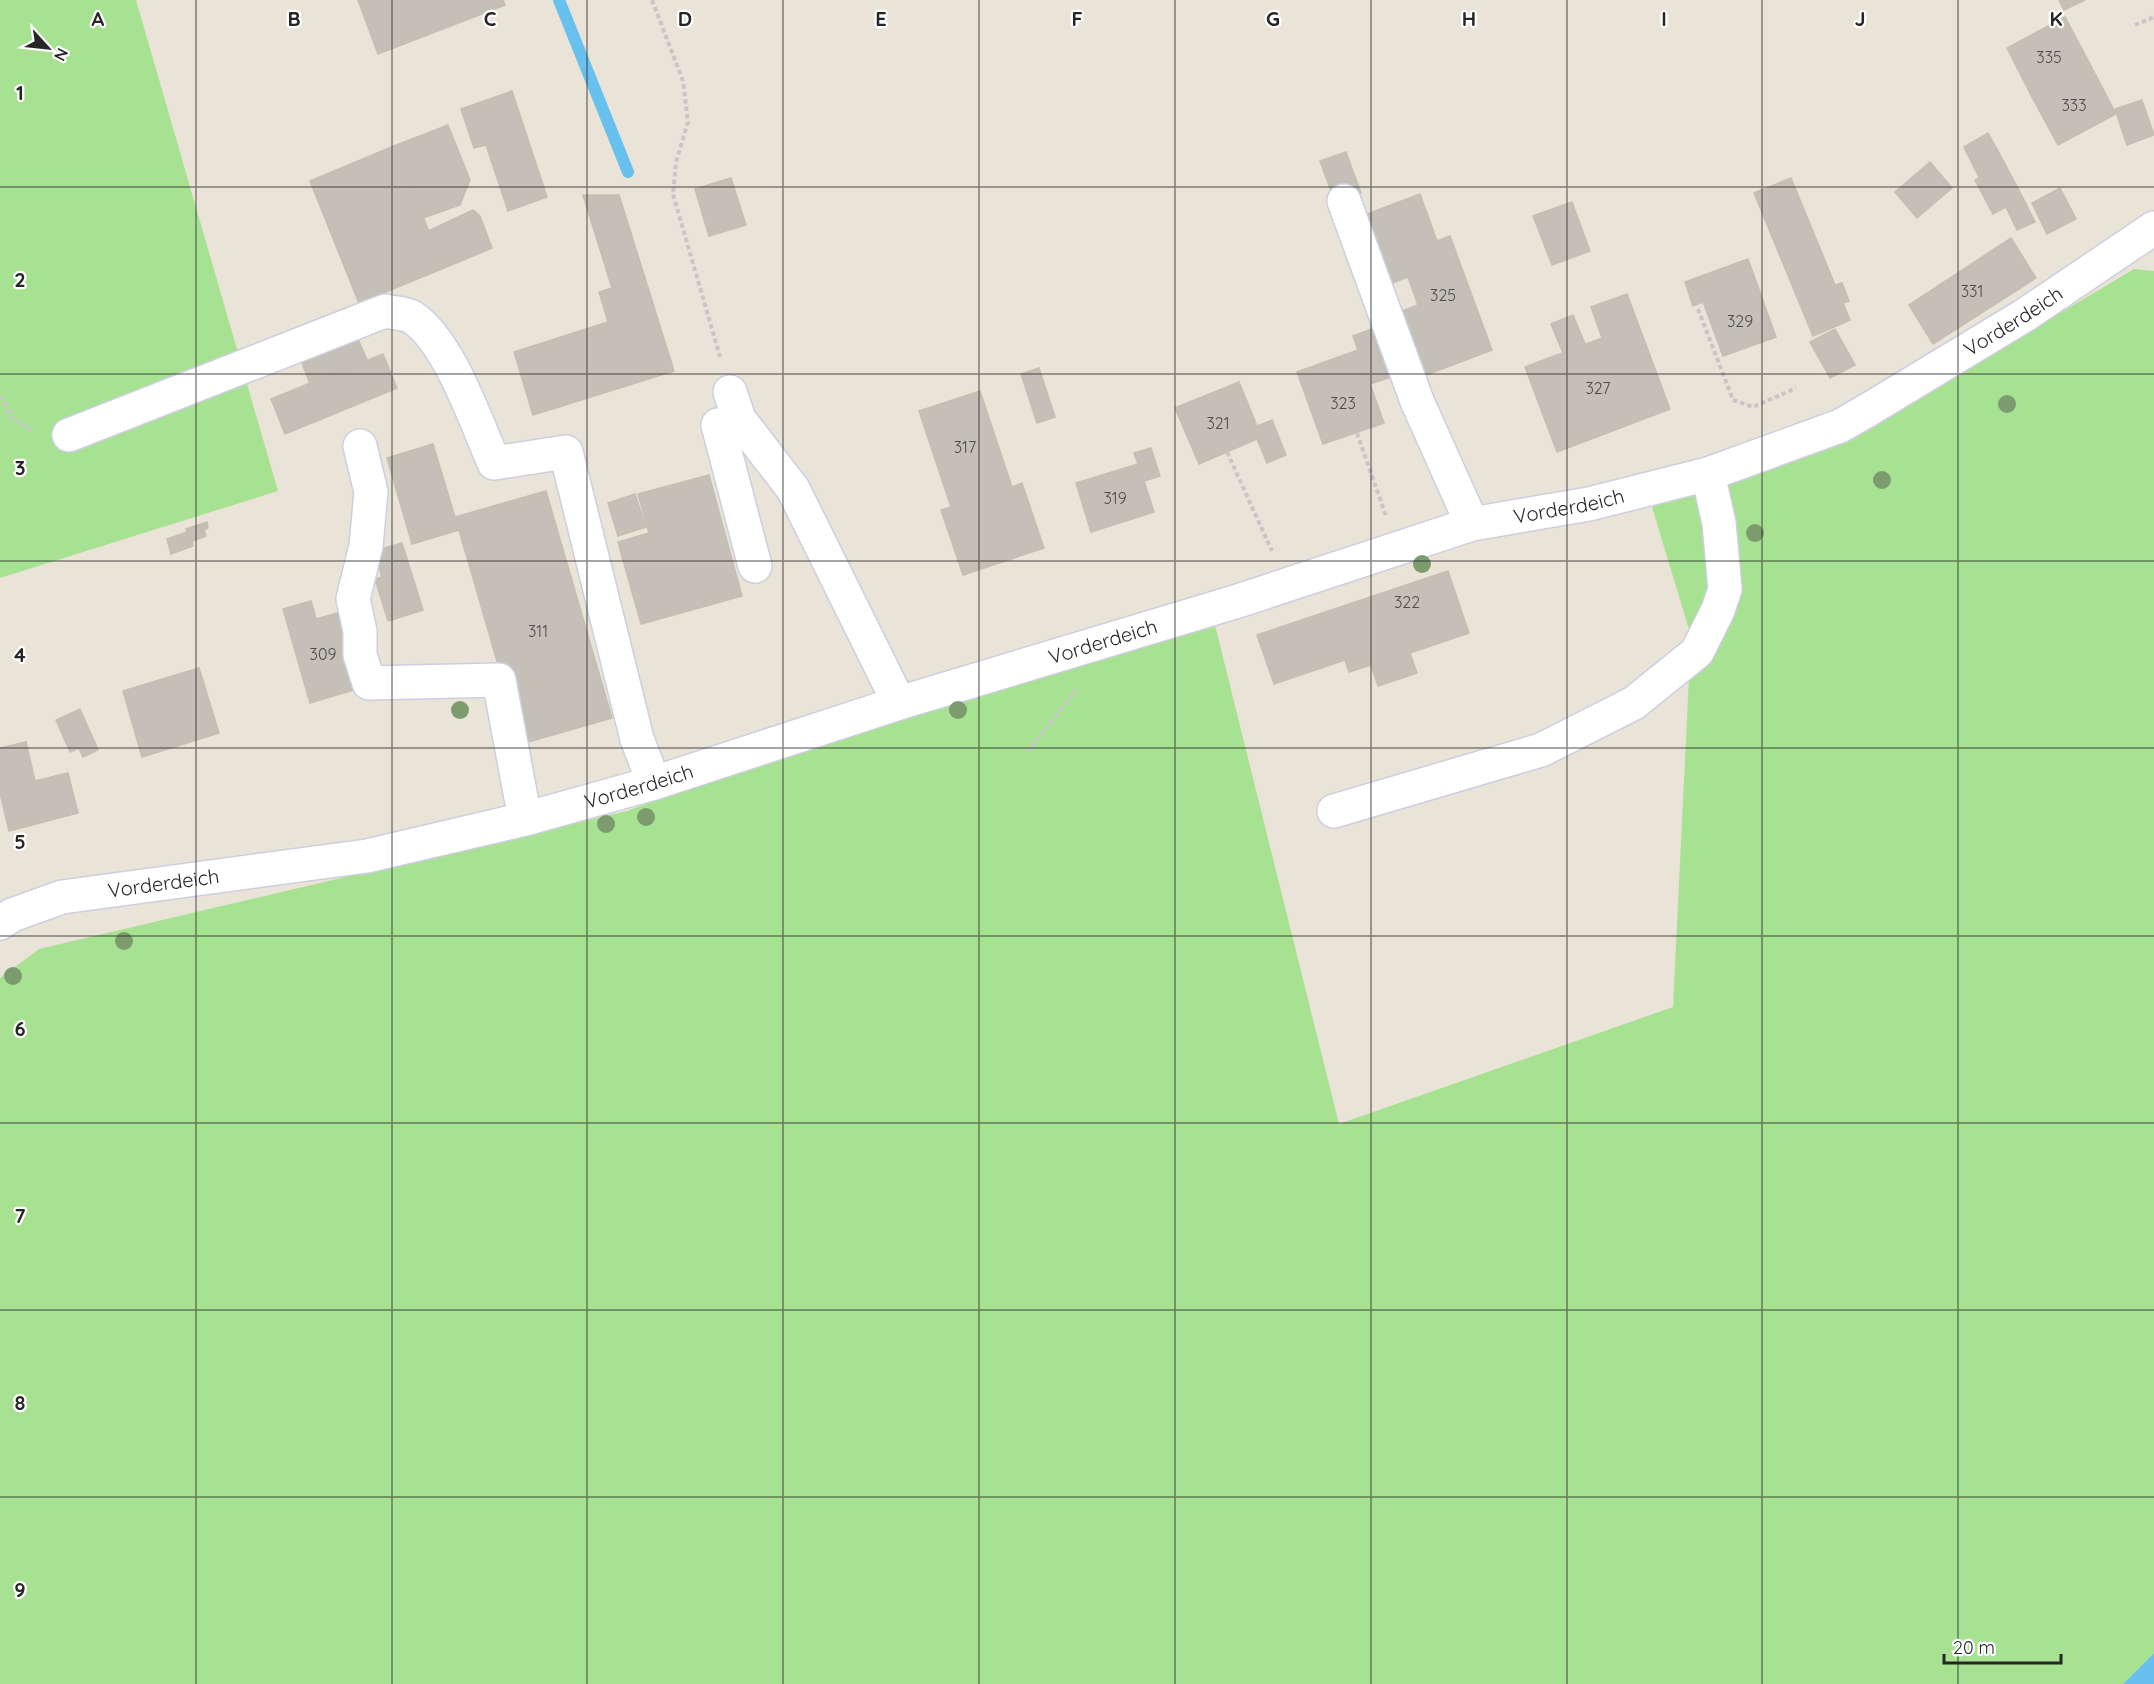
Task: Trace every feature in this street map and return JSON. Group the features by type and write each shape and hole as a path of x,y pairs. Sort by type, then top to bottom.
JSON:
{"street":[{"path":"1344,201 1417,400 1472,524"},
{"name":"Vorderdeich","path":"0,923 12,915 62,897 367,856 525,819 654,783 899,703 1287,584 1472,524 1588,504 1708,474 1840,426 2025,315 2154,228"},
{"path":"69,435 385,311 411,317 438,342 465,396 494,463 566,452 637,739 654,783"},
{"path":"730,393 739,419 793,489 899,703"},
{"path":"718,425 755,566"},
{"path":"360,446 371,492 366,546 353,599 360,631 360,655 369,682 499,680 525,819"},
{"path":"1334,811 1541,750 1634,703 1697,652 1718,610 1725,589 1719,523 1708,474"}],"path":[{"path":"652,0 683,81 688,122 676,162 673,194 730,393"},
{"path":"2135,25 2154,17"},
{"path":"1698,309 1733,400 1753,407 1796,388"},
{"path":"0,396 13,419 40,436 69,435"},
{"path":"1357,433 1397,547"},
{"path":"1227,452 1287,584"},
{"path":"1027,752 1079,687 1101,642"}],"green space":[{"path":"0,0 136,0 278,491 0,578"},
{"path":"2134,269 2154,271 2154,1653 2123,1684 0,1684 0,978 39,949 627,811 1208,597 1339,1124 1673,1007 1691,636 1652,507 1844,442"}],"water":[{"path":"2154,1653 2154,1684 2123,1684"}],"building":[{"path":"358,0 503,0 505,5 378,54"},
{"path":"2059,0 2085,0 2064,10"},
{"path":"2065,17 2091,66 2032,97 2007,48"},
{"path":"2091,66 2116,114 2058,145 2032,97"},
{"path":"512,91 547,197 508,211 486,145 474,148 461,109"},
{"path":"2142,100 2154,135 2127,145 2115,109"},
{"path":"448,125 470,180 460,205 423,218 394,146"},
{"path":"1988,133 2005,164 1979,177 1964,147"},
{"path":"394,146 444,268 359,303 310,181"},
{"path":"1346,152 1361,193 1335,202 1320,161"},
{"path":"1930,162 1952,188 1917,218 1895,192"},
{"path":"2005,164 2023,198 1993,214 1975,180"},
{"path":"731,178 746,225 709,236 695,189"},
{"path":"1791,178 1835,285 1842,283 1849,301 1843,303 1850,320 1813,336 1754,193"},
{"path":"2060,188 2076,219 2047,234 2032,203"},
{"path":"1420,194 1437,241 1450,236 1492,350 1413,380 1389,316 1418,305 1408,277 1387,285 1362,216"},
{"path":"583,195 619,195 645,278 612,288"},
{"path":"2023,198 2035,222 2017,230 2006,207"},
{"path":"1572,202 1590,251 1552,265 1533,216"},
{"path":"473,210 480,216 492,248 444,268 428,231"},
{"path":"2011,238 2036,278 1933,344 1909,305"},
{"path":"1748,259 1776,337 1723,356 1703,302 1693,306 1685,282"},
{"path":"645,278 674,371 533,415 514,352 608,322 599,292"},
{"path":"1627,294 1670,409 1557,452 1525,367 1602,338 1591,307"},
{"path":"1573,315 1585,344 1563,353 1551,324"},
{"path":"1380,326 1397,375 1370,384 1353,336"},
{"path":"1835,329 1855,365 1830,378 1810,342"},
{"path":"358,339 367,360 310,384 302,363"},
{"path":"1358,350 1384,423 1323,444 1297,372"},
{"path":"383,354 397,388 285,434 271,399"},
{"path":"1039,368 1055,417 1037,423 1021,374"},
{"path":"1239,382 1257,426 1272,420 1286,455 1267,463 1257,439 1199,464 1175,408"},
{"path":"980,391 1012,487 1022,483 1044,548 963,575 941,510 951,507 919,411"},
{"path":"433,444 455,517 546,491 612,718 521,744 459,530 412,544 387,458"},
{"path":"1151,448 1160,476 1144,481 1154,512 1091,532 1076,483 1138,464 1134,453"},
{"path":"709,475 742,596 641,624 618,542 649,533 638,494"},
{"path":"635,494 646,527 618,536 608,503"},
{"path":"207,522 208,528 204,530 206,536 192,541 193,546 171,554 167,539"},
{"path":"402,543 423,610 388,621 375,579 382,577 374,551"},
{"path":"1448,571 1469,633 1410,653 1417,673 1378,686 1371,665 1349,672 1345,660 1274,684 1257,635"},
{"path":"311,601 316,619 338,613 360,688 310,703 283,609"},
{"path":"199,668 219,733 142,757 123,691"},
{"path":"80,709 98,750 83,757 79,748 70,752 56,720"},
{"path":"26,742 35,781 68,773 78,813 9,831 0,793 0,748"}],"waterway":[{"path":"559,0 628,172"}]}
